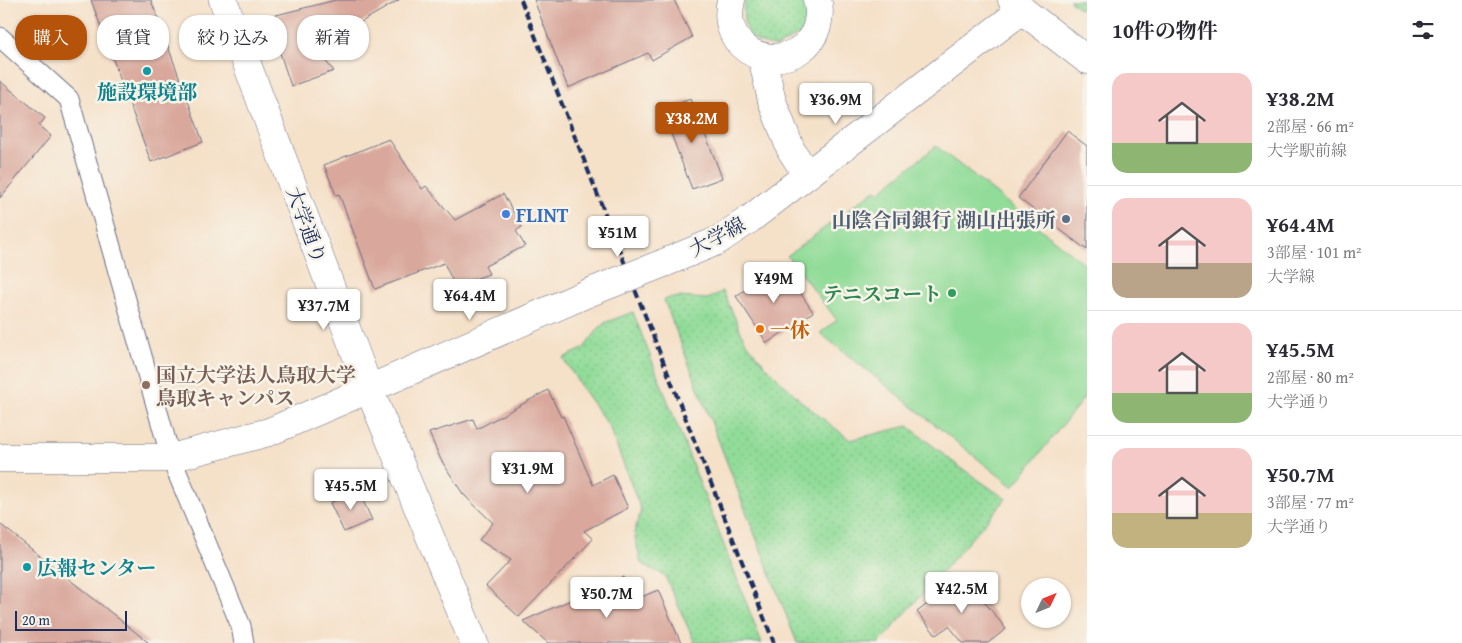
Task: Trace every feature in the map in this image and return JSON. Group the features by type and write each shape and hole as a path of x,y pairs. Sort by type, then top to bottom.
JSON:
{"street":[{"name":"大学通り","path":"223,0 369,389 474,643"},
{"path":"731,0 728,12 731,27 737,40 748,50 762,57 778,58 793,54 806,46 815,33 819,18 817,0"},
{"name":"大学線","path":"0,458 171,458 269,432 588,293 717,240 750,219 807,175 1017,5"},
{"path":"1017,5 1087,60"},
{"path":"762,57 772,101 791,150 807,175"}],"lane":[{"path":"0,37 69,99 171,458 241,626 244,643"}],"green space":[{"path":"746,0 805,0 809,11 803,32 777,47 757,41 749,33 744,22 744,5"},
{"path":"1069,0 1087,0 1087,14"},
{"name":"テニスコート","path":"936,146 1087,266 1087,394 1013,487 820,333 837,320 787,256 875,190 879,192"},
{"path":"723,291 745,341 764,364 801,401 850,440 908,426 957,465 1006,499 879,643 797,643 664,300 672,297 673,299 677,297 708,299"},
{"path":"633,312 762,643 695,643 665,576 641,563 634,533 641,510 609,426 563,358 583,349 604,323"}],"building":[{"name":"施設環境部","path":"91,0 151,0 156,15 97,15"},
{"path":"336,0 399,0 369,18 369,15 297,15 297,60 324,60 334,71 291,86 282,60 287,60 287,15 276,15"},
{"path":"534,0 674,0 692,37 652,60 648,53 568,88"},
{"name":"施設環境部","path":"169,49 203,142 151,162 113,60 169,60"},
{"path":"0,81 45,118 39,126 51,136 0,198"},
{"path":"690,99 722,178 692,189 662,110"},
{"name":"山陰合同銀行 湖山出張所","path":"1067,131 1087,146 1087,250 1018,198"},
{"path":"389,139 422,189 426,186 455,220 503,194 522,227 516,231 525,246 485,266 489,274 455,286 444,263 375,289 339,194 336,195 324,165"},
{"path":"782,265 813,312 767,343 736,296"},
{"path":"548,390 561,417 563,416 593,485 613,475 628,508 584,531 593,539 519,617 486,586 511,560 479,540 493,523 463,494 441,460 429,433 473,419 477,429"},
{"path":"358,490 372,520 344,532 330,503"},
{"name":"広報センター","path":"0,524 149,643 0,643"},
{"path":"964,576 1006,629 988,643 963,643 949,626 936,635 917,612"},
{"path":"623,577 634,600 658,590 681,643 548,643 523,621"}],"railway":[{"path":"521,0 774,643"}],"place":[{"name":"施設環境部","path":"147,71"},
{"name":"FLINT","path":"506,214"},
{"name":"山陰合同銀行 湖山出張所","path":"1066,219"},
{"name":"テニスコート","path":"952,293"},
{"name":"一休","path":"760,329"},
{"name":"国立大学法人鳥取大学 鳥取キャンパス","path":"146,385"},
{"name":"広報センター","path":"27,567"}]}
